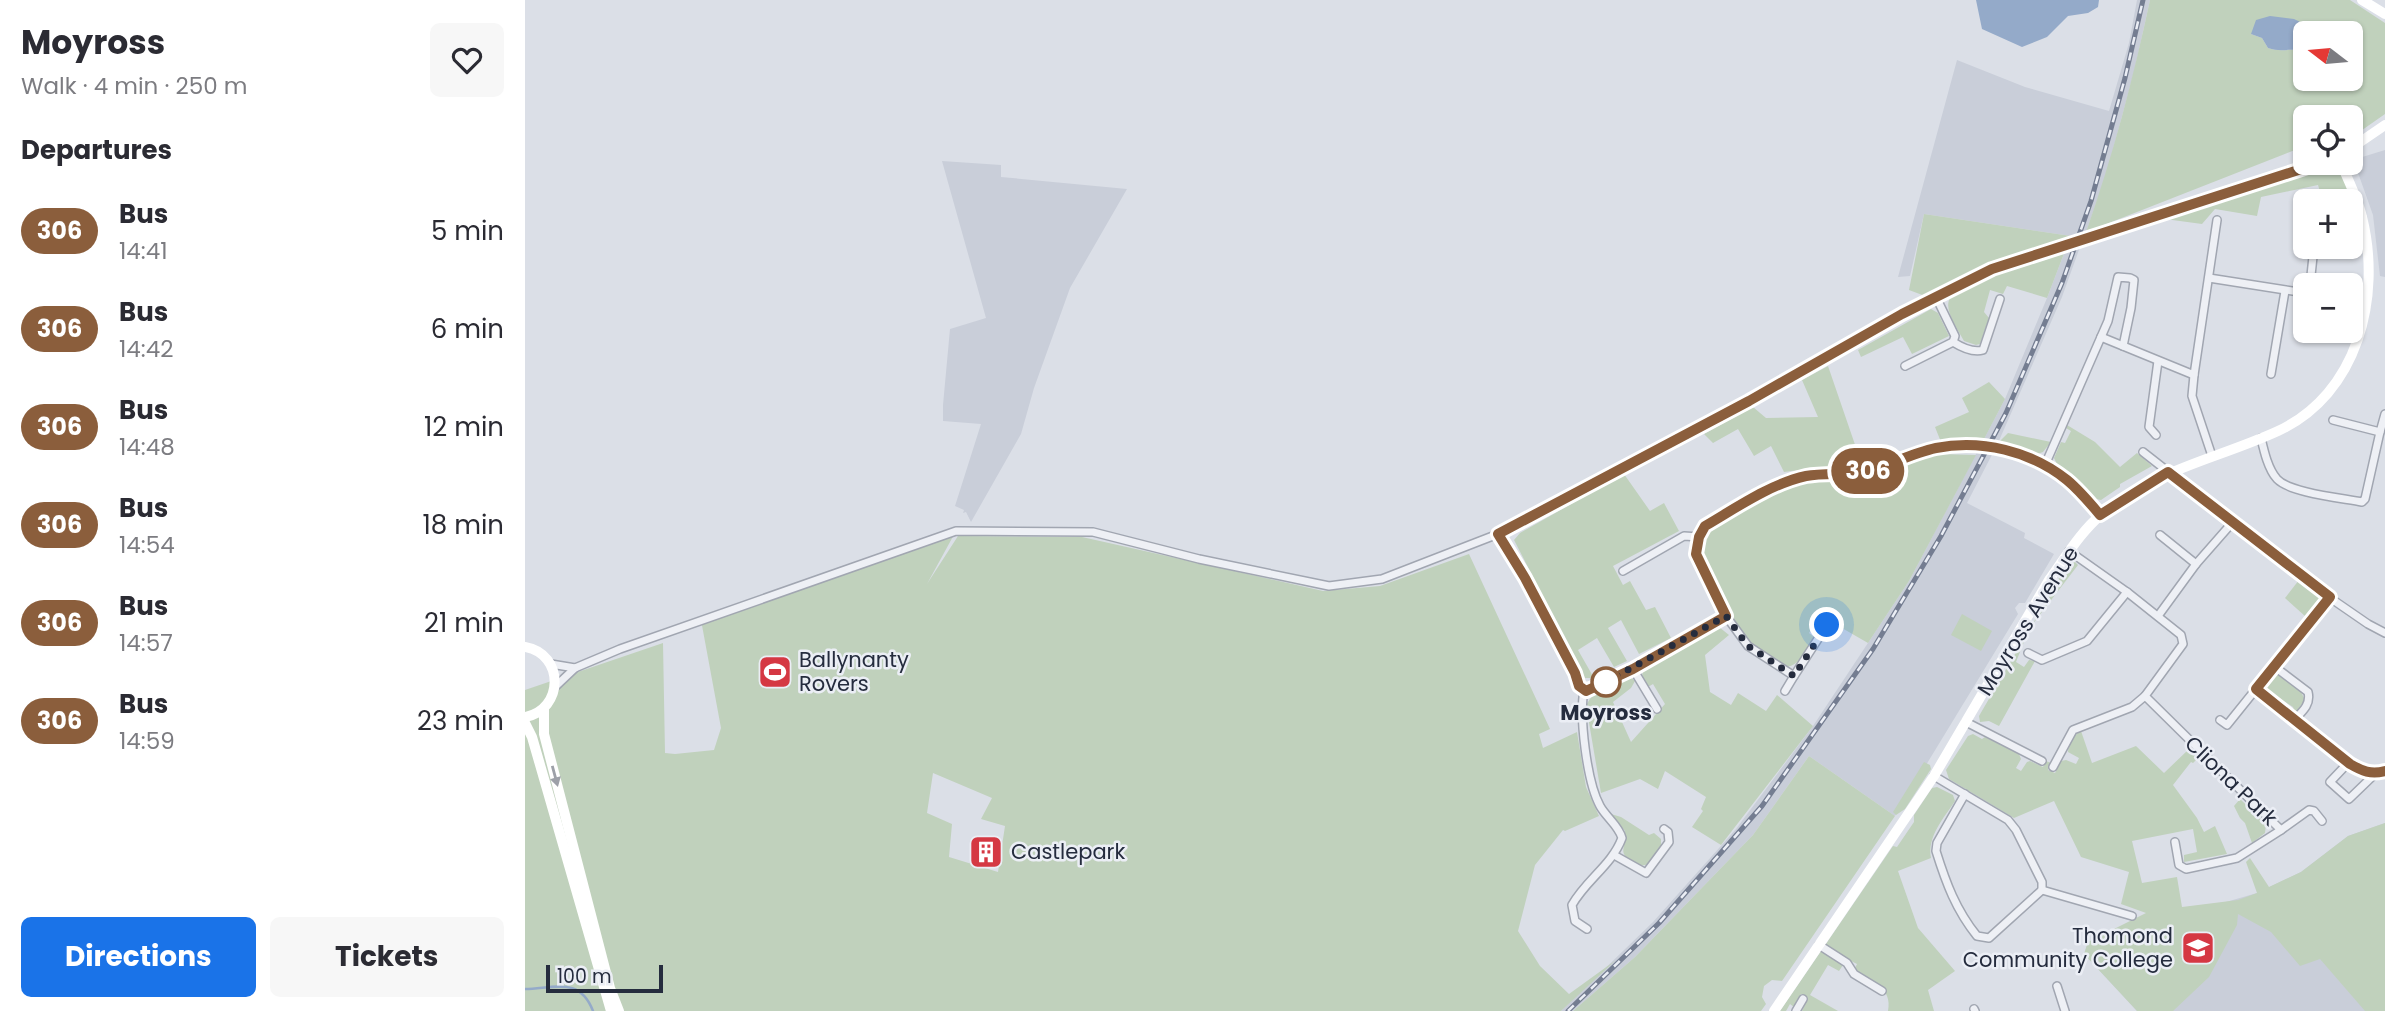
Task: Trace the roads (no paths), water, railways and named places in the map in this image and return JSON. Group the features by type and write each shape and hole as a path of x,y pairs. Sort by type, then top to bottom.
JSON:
{"street":[{"path":"2362,0 2385,14"},
{"path":"2363,140 2385,125"},
{"path":"2093,237 2293,172"},
{"name":"Moyross Avenue","path":"1774,1011 1934,776 2049,580 2069,551 2100,515 2168,472 2261,438 2291,424 2332,390 2360,337 2366,304 2367,245 2362,215 2346,175"},
{"path":"2212,456 2192,396 2217,220"},
{"path":"525,717 544,709 556,686 575,667 956,531 1093,532 1199,559 1329,586 1382,579 1498,534 1749,401 1902,314 1992,269 2051,249"},
{"path":"2045,465 2101,337 2111,311 2118,276 2134,280 2123,346"},
{"path":"2209,278 2293,292"},
{"path":"2271,374 2285,291"},
{"path":"1905,366 1953,342 1955,336 1935,297"},
{"path":"1953,342 1964,348 1983,350 2000,299"},
{"path":"2101,337 2195,375"},
{"path":"2156,435 2149,427 2158,362"},
{"path":"2261,438 2271,470 2279,481 2299,489 2362,502 2365,499 2385,414"},
{"path":"2333,420 2380,432"},
{"path":"1794,676 1748,646 1726,616 1696,554 1699,537 1705,526 1766,491 1806,476 1868,471 1936,448 1980,446 2013,452 2045,465 2068,481 2100,515"},
{"path":"2143,452 2330,597 2385,633"},
{"path":"2158,616 2196,564 2232,523"},
{"path":"1498,534 1525,578 1575,673 1579,686 1584,690 1633,669 1726,616"},
{"path":"1623,571 1684,536 1699,537"},
{"path":"2160,536 2196,564"},
{"path":"2053,767 2073,730 2132,707 2145,696 2183,644 2181,635 2158,616 2069,551"},
{"path":"2028,653 2042,660 2087,641 2127,592"},
{"path":"2220,720 2227,725 2330,597"},
{"path":"1786,691 1827,625"},
{"path":"525,647 538,651 551,664 556,686"},
{"path":"551,664 575,667"},
{"path":"2275,667 2308,692 2308,705 2295,719"},
{"path":"1633,669 1657,709"},
{"path":"2256,689 2363,772 2375,774 2385,771"},
{"path":"1584,690 1584,736 1594,792 1598,804 1620,831 1622,838 1614,855 1581,891 1572,905 1575,921 1587,929"},
{"name":"Cliona Park","path":"2145,696 2281,830 2237,858 2186,869 2179,865 2175,842"},
{"path":"544,709 544,734 610,988 619,1011"},
{"path":"1966,722 2042,761"},
{"path":"525,723 533,737 611,1011"},
{"path":"2349,763 2330,782 2349,799 2375,774"},
{"path":"1934,776 2005,817 2013,826 2042,882 2042,890 1989,938 1977,936 1967,924 1953,900 1936,851 1937,843 1965,794"},
{"path":"2281,830 2309,810 2314,811 2322,821"},
{"path":"1614,855 1646,873 1669,842 1668,832 1664,829"},
{"path":"2042,890 2132,916"},
{"path":"1819,945 1847,963 1854,974 1882,991"},
{"path":"2057,986 2065,1011"},
{"path":"1796,1011 1803,999"}],"water":[{"path":"1976,0 2099,0 2098,7 2088,13 2068,16 2047,37 2022,47 1982,29"},
{"path":"2270,16 2298,21 2293,21 2293,50 2268,48 2262,38 2251,34 2256,20"}],"waterway":[{"path":"525,989 574,989 588,1000 593,1011"}],"railway":[{"path":"1568,1011 1659,923 1762,806 1873,649 1941,536 2006,413 2062,283 2091,201 2125,78 2143,0"}],"place":[{"name":"Ballynanty Rovers","path":"775,672"},
{"name":"Moyross","path":"1606,682"},
{"name":"Castlepark","path":"986,852"},
{"name":"Thomond Community College","path":"2198,948"}]}
